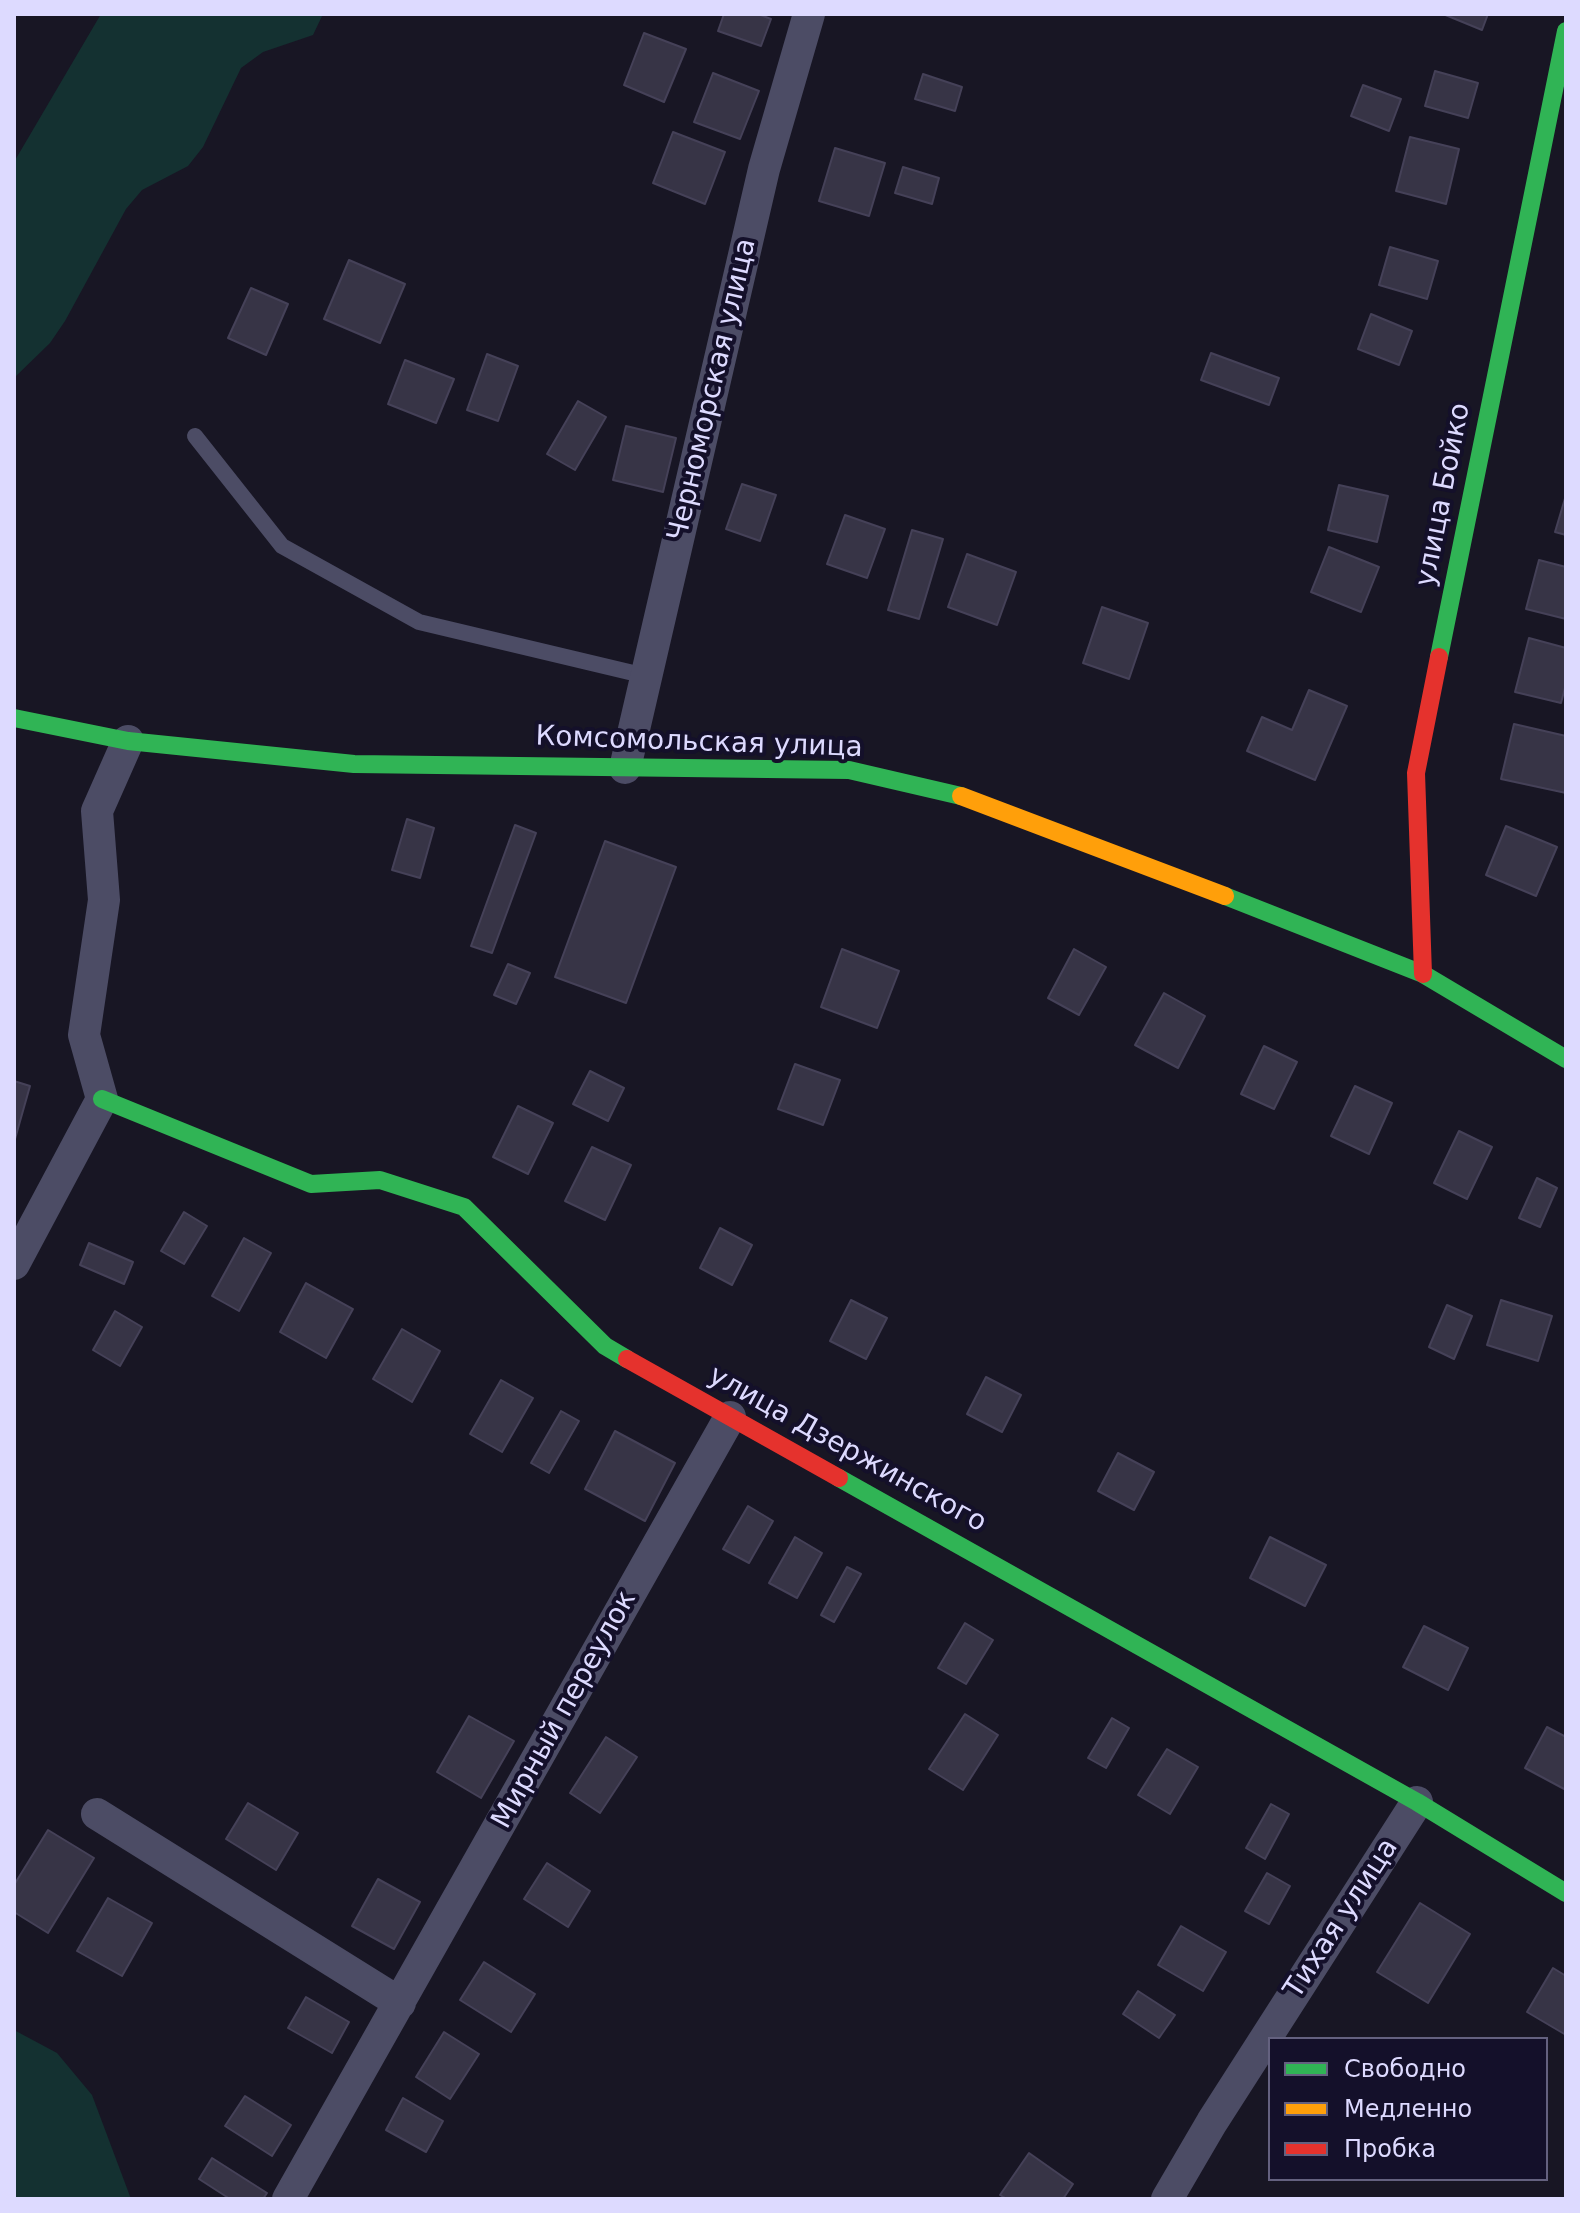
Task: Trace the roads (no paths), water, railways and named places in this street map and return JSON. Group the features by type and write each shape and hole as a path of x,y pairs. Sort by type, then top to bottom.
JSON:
{"street":[{"name":"Черноморская улица","path":"625,768 764,169 809,14"},
{"name":"улица Бойко","path":"1423,974 1416,773 1566,31"},
{"name":"Комсомольская улица","path":"14,718 128,741 354,764 849,770 980,800 1423,974 1566,1059"},
{"path":"14,1264 102,1099 84,1035 104,900 97,811 128,741"},
{"name":"улица Дзержинского","path":"102,1099 311,1184 380,1180 464,1207 605,1346 1417,1802 1566,1893"},
{"name":"Мирный переулок","path":"288,2199 730,1417"},
{"name":"Тихая улица","path":"1167,2199 1212,2122 1417,1802"},
{"path":"97,1814 400,2003"}],"lane":[{"path":"195,436 282,546 419,622 646,676"}]}
